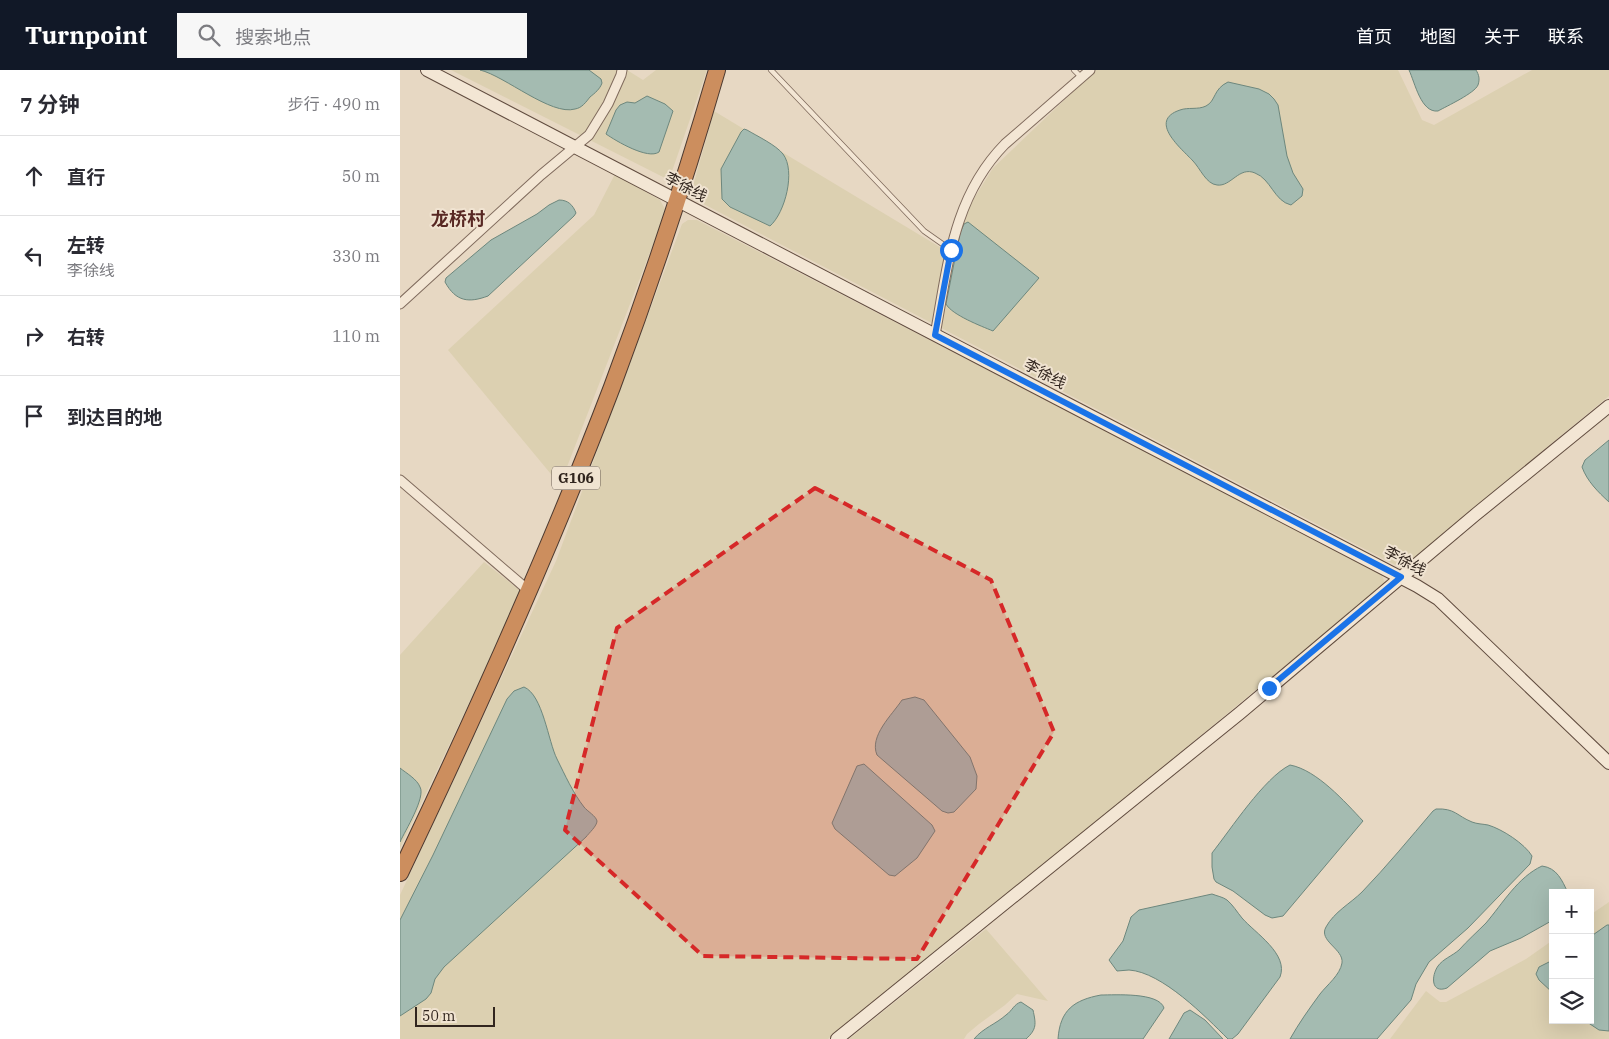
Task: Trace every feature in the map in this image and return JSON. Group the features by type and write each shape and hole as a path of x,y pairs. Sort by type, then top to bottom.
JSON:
{"highway":[{"name":"G106","path":"400,873 454,761 583,462 650,283 717,70"}],"main road":[{"name":"李徐线","path":"426,70 1401,577 1438,599 1609,763"},
{"path":"837,1039 1240,713 1401,577 1609,406"}],"street":[{"path":"400,304 541,175 589,135 597,124 622,70"},
{"path":"935,335 954,232 961,212 980,174 1005,144 1090,70"},
{"path":"400,480 528,591"}],"lane":[{"path":"771,70 924,231 951,250"},
{"path":"1074,70 1081,78"}],"highlighted area":[{"path":"815,488 991,580 1054,732 917,959 703,956 565,830 617,628"}],"shaded area":[{"path":"451,70 627,70 643,80 656,70 707,70 669,180"},
{"path":"480,70 589,70 601,79 602,83 582,106 565,110 541,101"},
{"path":"1096,70 1398,70 1422,120 1434,125 1532,70 1609,70 1609,396 1403,569 694,199 691,193 714,111 953,255 968,208 993,168"},
{"path":"1409,70 1476,70 1479,81 1476,88 1438,111 1427,107 1423,102"},
{"path":"1228,82 1259,89 1269,94 1278,105 1287,156 1293,173 1303,189 1302,196 1291,205 1280,199 1265,180 1255,173 1244,172 1222,185 1213,184 1206,179 1196,164 1170,135 1167,121 1171,115 1183,109 1206,106 1212,101 1217,91"},
{"path":"647,96 665,104 673,111 659,152 654,154 647,154 632,149 606,134 620,105 627,102 635,103"},
{"path":"744,129 776,147 787,161 789,181 787,191 780,212 770,226 730,207 722,199 721,169"},
{"path":"615,174 660,200 666,211 560,485 448,350 594,215"},
{"path":"559,200 572,205 576,213 574,216 488,296 469,300 458,297 449,289 445,282 446,278 491,240"},
{"path":"688,220 697,220 1381,573 1385,583 1066,847 828,1039 400,1039 400,895 556,561 682,224"},
{"path":"968,222 1039,278 993,331 960,316 946,304 960,233 964,224"},
{"path":"1609,440 1609,502 1590,482 1582,467 1585,460"},
{"path":"484,562 522,592 400,848 400,655"},
{"path":"524,687 536,699 557,759 569,784 584,807 596,819 597,823 586,837 444,967 435,979 431,993 426,999 400,1016 400,920 507,699 514,691"},
{"path":"915,697 924,700 970,757 977,776 976,789 954,812 942,811 877,755 875,748 876,740 883,726 902,700"},
{"path":"864,764 932,825 935,831 917,858 895,876 889,875 835,829 832,823 857,766"},
{"path":"1290,765 1310,773 1320,780 1339,796 1363,821 1283,916 1272,918 1265,915 1233,891 1216,882 1212,867 1212,853 1259,792"},
{"path":"400,768 416,781 421,792 418,806 400,842"},
{"path":"1436,809 1452,811 1472,822 1488,825 1506,833 1529,851 1532,856 1530,864 1468,928 1429,962 1416,984 1411,1000 1377,1039 1290,1039 1312,1005 1341,967 1342,958 1325,937 1324,932 1329,922 1362,892"},
{"path":"1542,866 1552,869 1561,879 1566,889 1549,889 1549,922 1521,938 1490,951 1447,988 1442,989 1435,986 1434,974 1440,964 1459,950 1486,923 1518,884"},
{"path":"1212,894 1227,900 1269,945 1280,960 1280,977 1238,1034 1232,1039 1228,1039 1196,1008 1169,987 1142,973 1129,970 1117,971 1109,960 1123,941 1131,917 1139,910"},
{"path":"1609,902 1609,1039 1390,1039 1426,991 1440,1002 1446,1002 1526,959 1549,943 1549,1024 1594,1024 1594,912"},
{"path":"1609,925 1609,1031 1599,1030 1590,1024 1594,1024 1594,934"},
{"path":"986,929 1048,1001 1017,994 967,1034 964,1039 849,1039"},
{"path":"1549,962 1549,989 1539,980 1536,974 1539,967"},
{"path":"1101,995 1146,997 1154,999 1164,1008 1143,1039 1058,1039 1062,1021 1070,1008 1083,1000"},
{"path":"1021,1002 1033,1010 1035,1019 1034,1029 1026,1039 974,1039 981,1032"},
{"path":"1190,1010 1205,1020 1223,1039 1169,1039 1184,1013"}],"district":[{"name":"龙桥村","path":"458,219"}],"route":[{"path":"951,250 935,335 1401,577 1269,688"}]}
